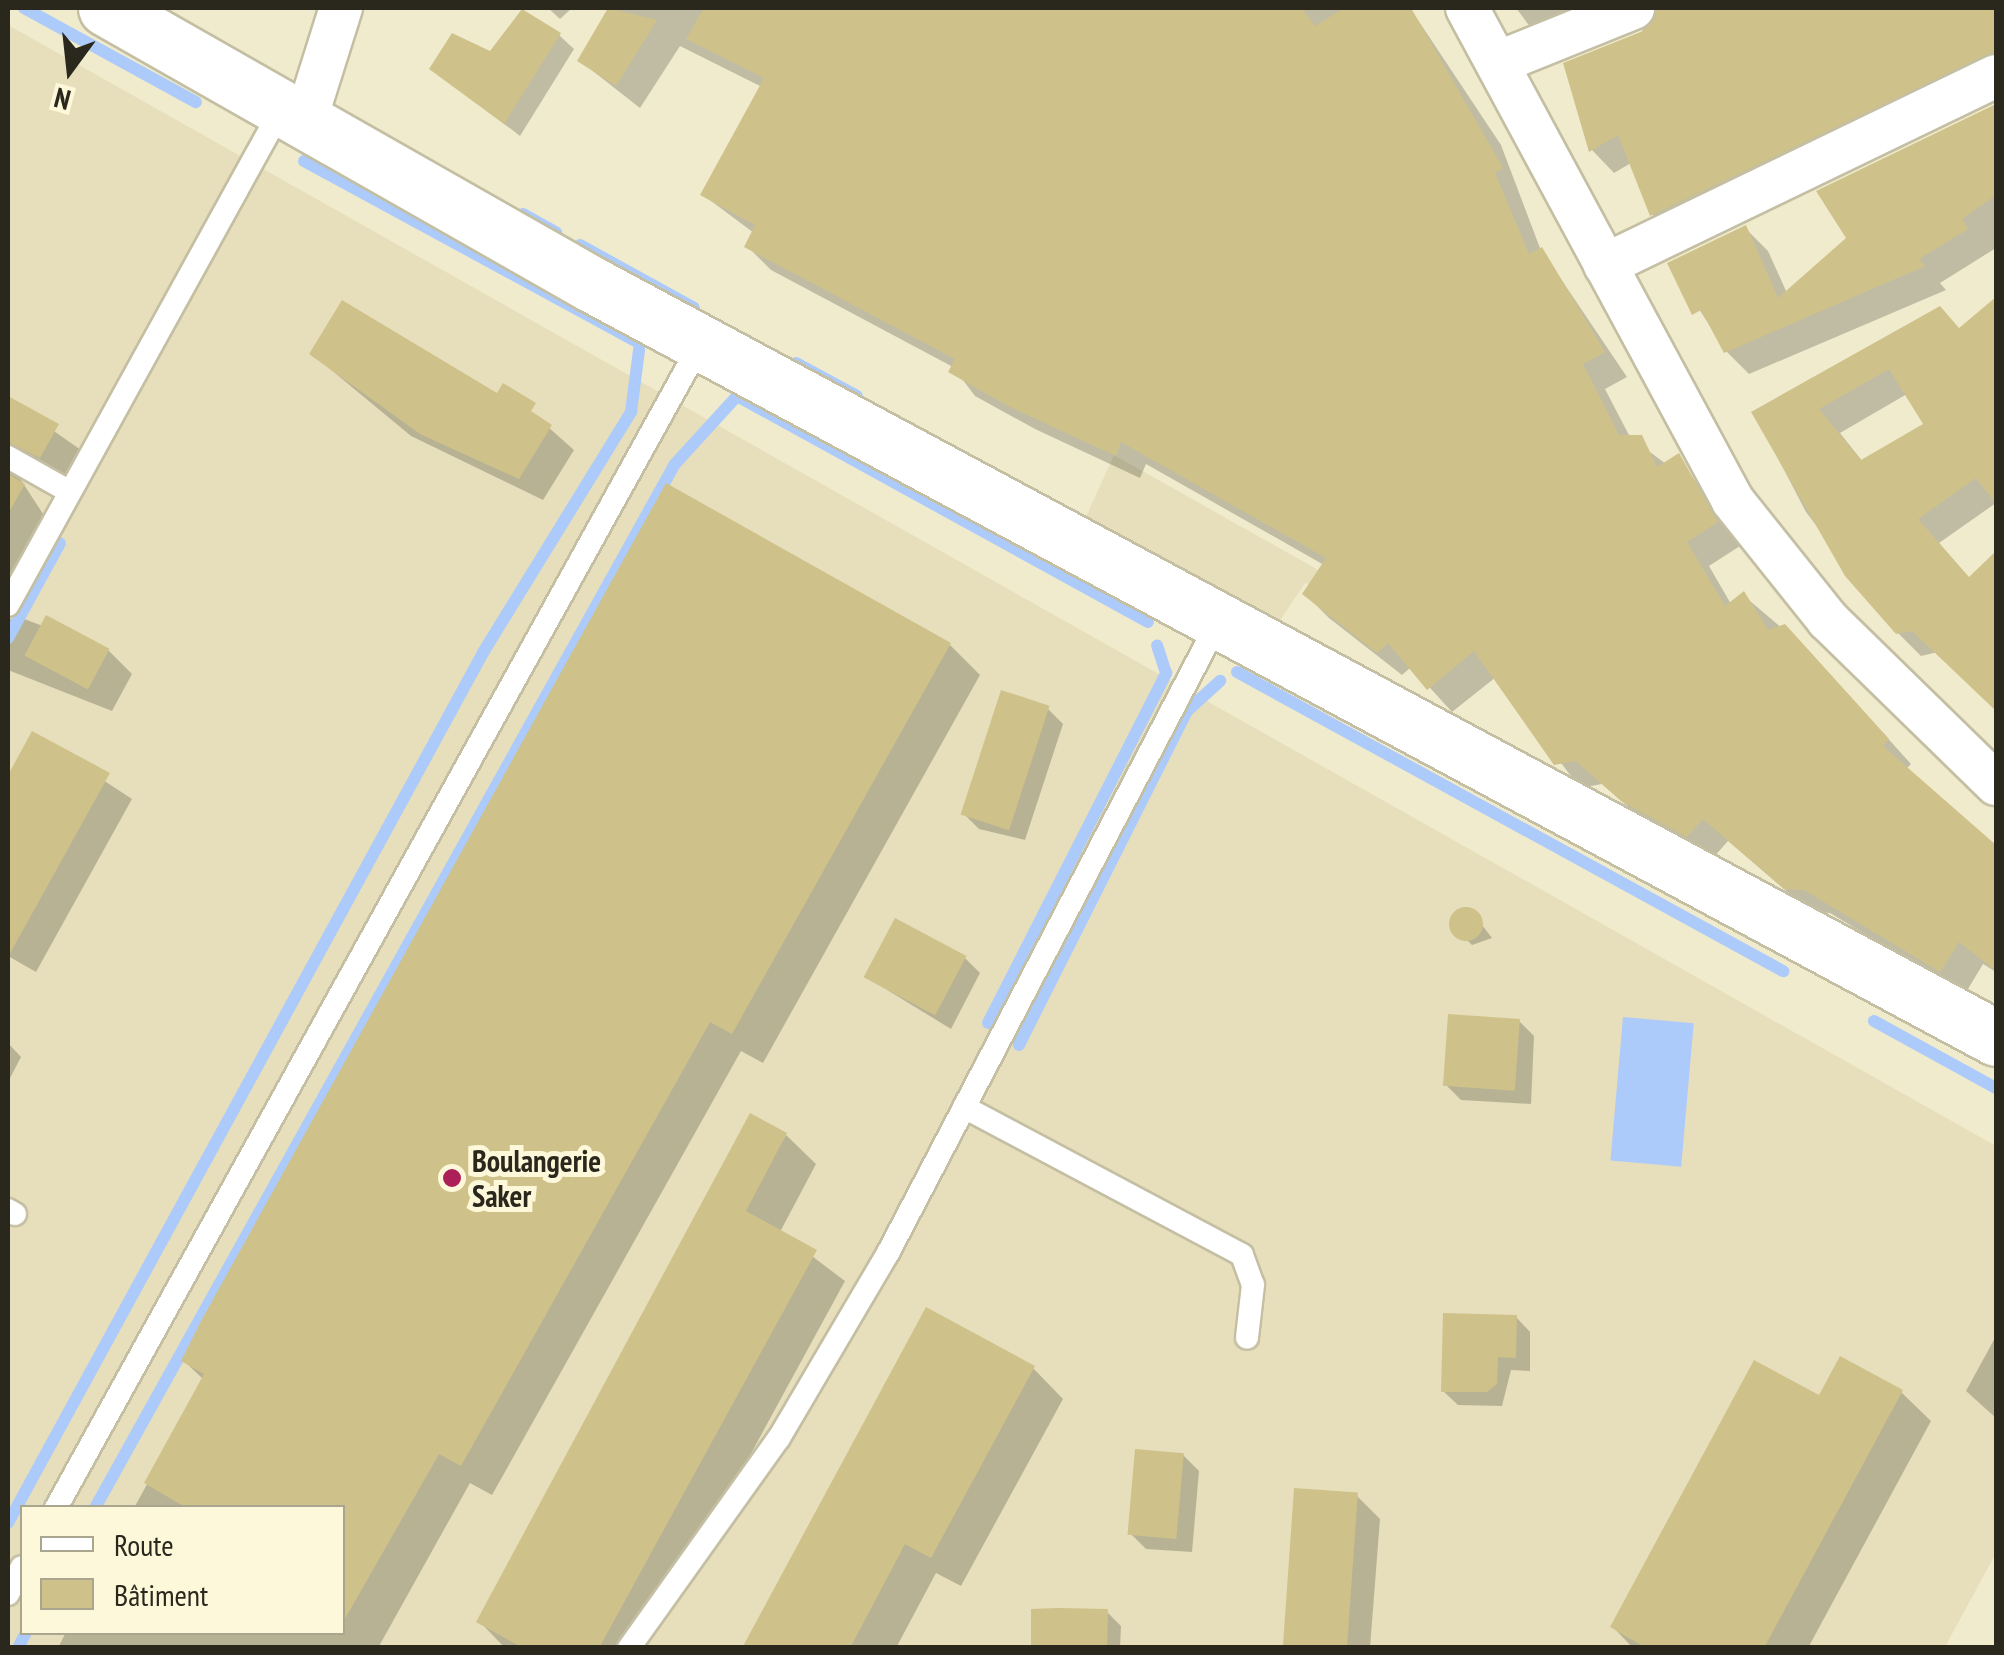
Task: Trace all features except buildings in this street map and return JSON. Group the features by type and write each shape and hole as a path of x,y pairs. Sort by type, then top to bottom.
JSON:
{"main road":[{"path":"106,8 300,112 701,343 1996,1038"}],"street":[{"path":"1467,8 1733,501 1828,620 1996,784"},
{"path":"1497,63 1633,8"},
{"path":"300,112 326,52 338,9"},
{"path":"1605,265 1996,76"}],"lane":[{"path":"8,605 70,492 300,112"},
{"path":"58,1505 701,343"},
{"path":"8,457 70,492"},
{"path":"629,1648 779,1438 964,1107 1219,620"},
{"path":"964,1107 1242,1254 1253,1286 1248,1338"},
{"path":"8,1594 20,1571"}],"shaded area":[{"path":"8,25 1996,1146 1996,1553 1945,1647 8,1647"},
{"path":"1114,455 1320,571 1312,585 1305,583 1279,622 1084,521"}],"water":[{"path":"1623,1017 1694,1023 1681,1167 1610,1160"}],"waterway":[{"path":"24,8 196,102"},
{"path":"304,161 636,341"},
{"path":"523,214 556,232"},
{"path":"580,245 694,308"},
{"path":"8,1523 484,651 631,412 639,350"},
{"path":"796,363 857,396"},
{"path":"97,1505 675,464 737,396 1148,622"},
{"path":"8,638 60,543"},
{"path":"988,1023 1166,673 1157,645"},
{"path":"1237,672 1783,971"},
{"path":"1019,1045 1187,711 1220,681"},
{"path":"1874,1021 1996,1088"},
{"path":"18,1648 24,1635"}],"place":[{"name":"Boulangerie Saker","path":"452,1178"}]}
